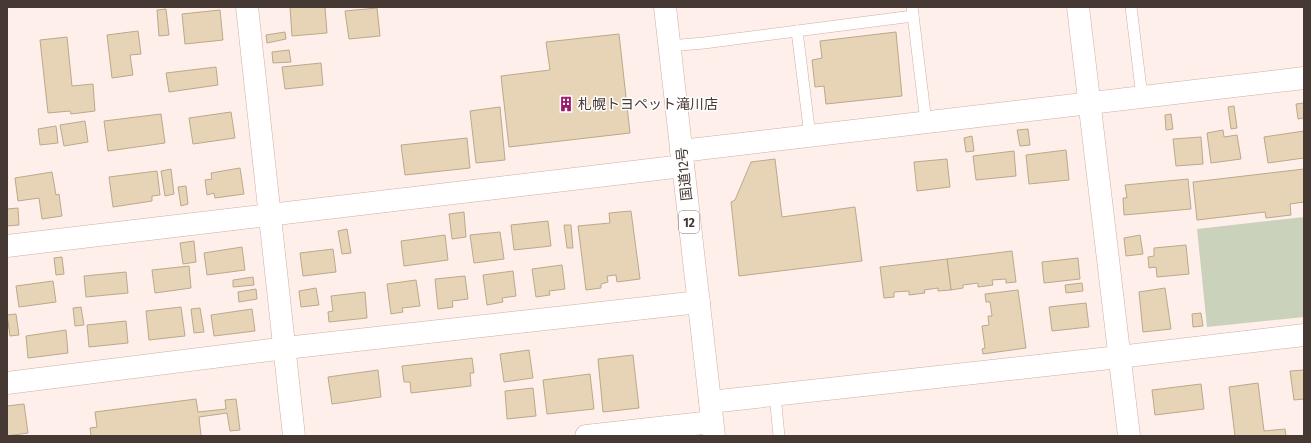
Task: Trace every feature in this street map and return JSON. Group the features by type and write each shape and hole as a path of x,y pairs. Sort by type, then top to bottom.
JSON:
{"main road":[{"path":"246,7 286,348 294,436"},
{"name":"国道12号","path":"665,7 712,420"},
{"path":"1078,7 1129,436"},
{"path":"7,246 270,216 682,159 810,136 1304,78"},
{"path":"7,383 286,348 699,302"},
{"path":"586,436 712,420 775,395 1304,335"}],"lane":[{"path":"1131,7 1142,97"},
{"path":"669,46 797,31 913,11 926,122"},
{"path":"797,31 810,136"},
{"path":"775,395 779,436"}],"green space":[{"path":"1304,217 1304,317 1207,327 1197,229"}],"building":[{"path":"290,7 325,7 327,33 292,36"},
{"path":"377,8 380,36 349,39 345,11"},
{"path":"166,9 169,35 159,36 157,10"},
{"path":"220,10 223,40 185,44 182,14"},
{"path":"138,31 141,54 130,55 133,75 112,78 107,35"},
{"path":"285,32 286,39 267,43 266,35"},
{"path":"896,32 902,96 826,104 824,86 815,87 812,60 822,58 820,41"},
{"name":"札幌トヨペット滝川店","path":"619,34 630,133 509,147 501,76 550,70 546,42"},
{"path":"67,37 72,86 93,84 95,111 71,114 70,111 48,113 40,40"},
{"path":"289,50 291,62 273,63 272,52"},
{"path":"321,63 323,85 285,89 282,67"},
{"path":"216,67 218,85 169,92 166,73"},
{"path":"1304,103 1304,118 1298,119 1296,104"},
{"path":"1234,106 1237,128 1231,129 1228,107"},
{"path":"500,107 505,160 476,163 470,111"},
{"path":"231,112 235,138 193,144 189,118"},
{"path":"161,114 165,143 108,151 104,121"},
{"path":"1171,114 1173,129 1166,130 1165,115"},
{"path":"85,121 88,142 64,146 60,125"},
{"path":"56,126 58,143 40,145 38,129"},
{"path":"1028,129 1030,145 1020,146 1017,130"},
{"path":"1223,130 1224,137 1237,135 1241,159 1211,163 1207,133"},
{"path":"1304,131 1304,158 1268,163 1264,137"},
{"path":"972,136 974,151 966,152 964,138"},
{"path":"1201,137 1203,164 1176,166 1173,139"},
{"path":"467,138 470,168 405,175 401,145"},
{"path":"1066,150 1069,180 1029,184 1026,155"},
{"path":"1014,151 1016,176 976,180 973,156"},
{"path":"775,159 782,217 855,207 862,261 739,276 731,202 735,200 751,162"},
{"path":"947,159 950,187 917,191 914,162"},
{"path":"240,168 244,194 215,198 214,193 207,195 205,180 212,179 211,173"},
{"path":"171,169 174,194 165,196 161,171"},
{"path":"1304,169 1304,202 1290,204 1291,215 1266,218 1265,212 1197,220 1193,182"},
{"path":"157,171 160,195 152,196 152,201 113,207 109,177"},
{"path":"52,172 56,195 59,194 62,216 42,219 39,198 18,201 15,178"},
{"path":"1188,179 1191,209 1124,215 1123,198 1127,198 1125,185"},
{"path":"186,186 188,204 181,206 178,187"},
{"path":"18,208 19,225 7,226 7,209"},
{"path":"631,211 640,279 617,282 616,275 607,276 608,282 601,284 601,288 586,290 578,226 610,223 609,213"},
{"path":"464,212 466,237 452,239 449,214"},
{"path":"548,221 551,246 514,250 511,225"},
{"path":"564,225 571,225 573,248 567,248"},
{"path":"347,229 351,253 342,254 338,231"},
{"path":"500,232 504,259 474,263 470,235"},
{"path":"445,235 448,260 404,266 401,241"},
{"path":"1140,235 1143,254 1126,256 1124,238"},
{"path":"194,241 196,262 183,264 180,243"},
{"path":"1186,245 1189,274 1157,277 1156,267 1149,268 1148,257 1154,256 1154,248"},
{"path":"242,247 245,270 207,275 204,253"},
{"path":"333,249 336,272 303,276 300,253"},
{"path":"1012,251 1016,282 1006,283 1006,279 992,280 993,285 978,287 978,283 963,285 963,288 951,290 947,259"},
{"path":"62,257 64,274 56,275 54,258"},
{"path":"1078,258 1080,279 1044,283 1042,262"},
{"path":"947,259 951,290 938,291 938,288 924,290 925,293 909,295 909,291 894,292 894,297 884,298 880,267"},
{"path":"562,265 565,289 549,291 550,295 536,297 532,269"},
{"path":"189,266 191,288 155,293 152,270"},
{"path":"513,271 516,296 502,298 503,302 487,305 483,275"},
{"path":"126,272 128,293 86,297 84,276"},
{"path":"465,276 468,299 452,301 453,307 438,309 435,279"},
{"path":"253,277 254,285 233,287 233,280"},
{"path":"416,280 420,306 402,308 403,312 391,314 387,284"},
{"path":"53,281 56,302 19,307 16,286"},
{"path":"1082,283 1083,291 1066,293 1065,285"},
{"path":"316,288 319,305 301,307 299,291"},
{"path":"1165,288 1171,329 1143,332 1139,292"},
{"path":"256,289 257,299 239,302 238,292"},
{"path":"1018,290 1026,348 983,354 982,349 985,348 982,326 989,325 988,316 992,316 990,302 986,302 985,294"},
{"path":"365,292 367,318 329,322 328,312 333,311 331,296"},
{"path":"1086,303 1089,327 1052,331 1049,307"},
{"path":"81,307 84,325 75,326 73,308"},
{"path":"181,307 185,336 149,340 146,311"},
{"path":"200,308 204,332 194,333 191,309"},
{"path":"252,309 255,331 214,336 211,315"},
{"path":"1201,313 1203,326 1193,327 1192,314"},
{"path":"16,314 19,335 10,336 7,315"},
{"path":"126,321 128,343 89,347 87,325"},
{"path":"66,330 68,353 28,358 26,336"},
{"path":"529,350 533,378 504,382 500,354"},
{"path":"633,355 639,408 603,412 598,359"},
{"path":"472,358 474,373 470,373 471,386 411,393 410,382 404,382 402,366"},
{"path":"378,370 381,397 332,404 328,377"},
{"path":"1304,370 1304,399 1294,400 1290,371"},
{"path":"590,374 594,409 547,414 543,380"},
{"path":"1258,383 1264,431 1285,429 1286,436 1235,436 1229,387"},
{"path":"1201,384 1204,409 1155,415 1152,390"},
{"path":"533,388 536,416 507,419 505,391"},
{"path":"196,399 198,412 226,409 225,400 236,399 240,430 230,431 227,413 199,417 201,436 91,436 90,428 97,427 95,412"},
{"path":"24,404 28,433 7,436 7,406"}],"place":[{"name":"札幌トヨペット滝川店","path":"566,104"}]}
